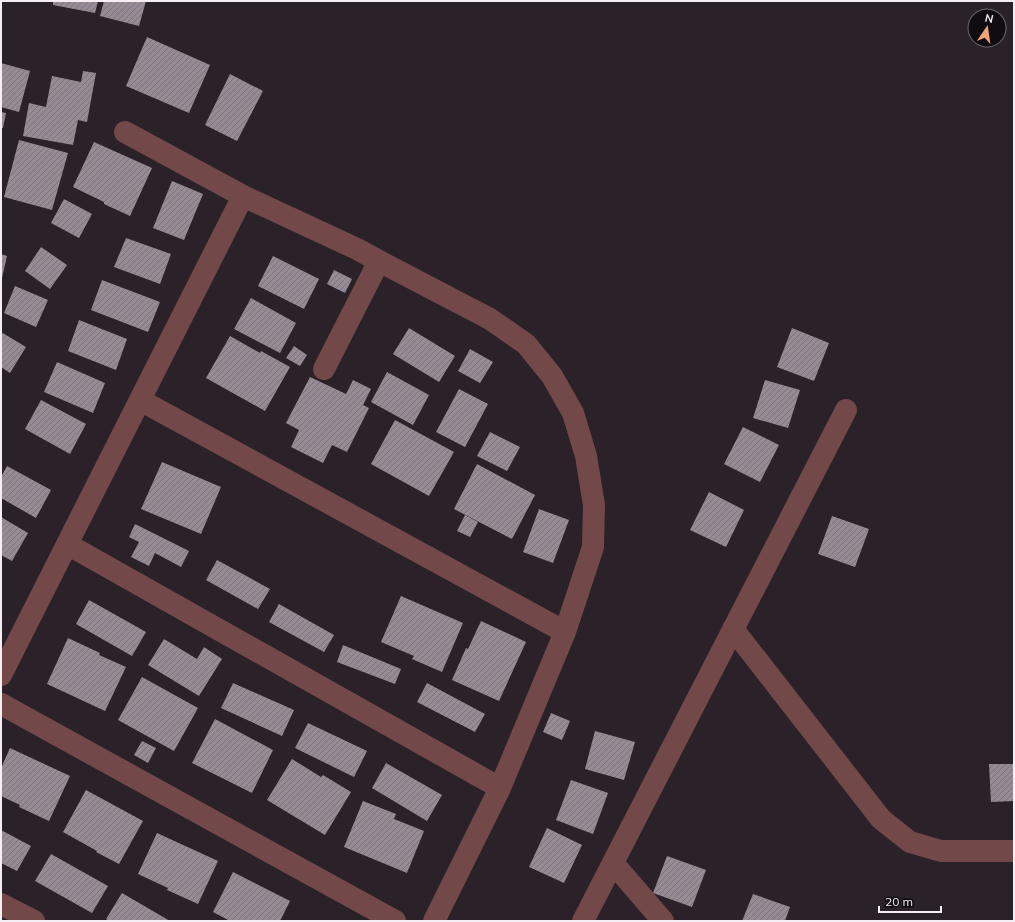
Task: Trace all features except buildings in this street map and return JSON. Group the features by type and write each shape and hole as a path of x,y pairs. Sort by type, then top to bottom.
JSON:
{"street":[{"path":"124,132 243,196 357,250 490,319 526,344 552,376 573,412 586,456 594,505 593,547 565,632 500,788 434,921"},
{"path":"1,675 243,196"},
{"path":"324,370 379,261"},
{"path":"140,400 565,632"},
{"path":"583,921 846,410"},
{"path":"67,544 500,788"},
{"path":"733,629 881,819 910,842 941,851 1014,851"},
{"path":"1,704 395,921"},
{"path":"613,863 663,921"},
{"path":"1,904 34,921"}]}
